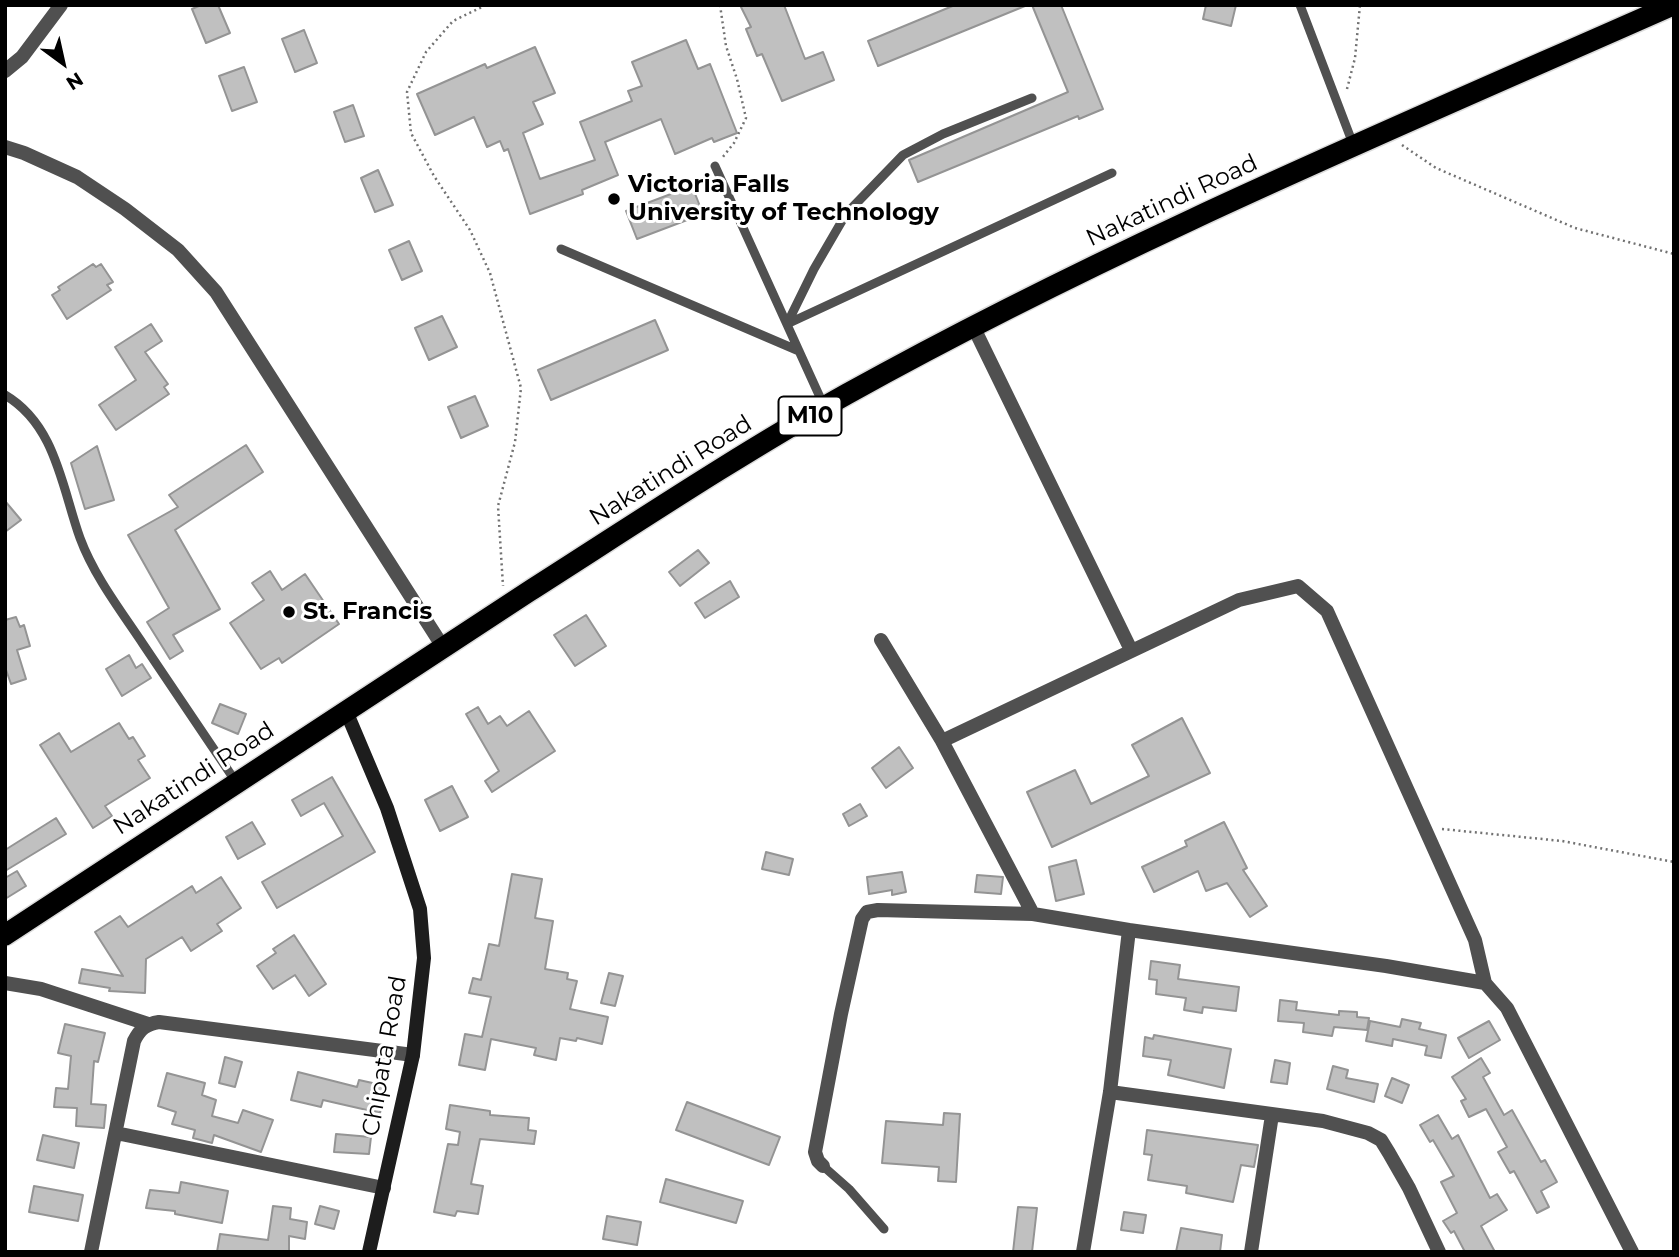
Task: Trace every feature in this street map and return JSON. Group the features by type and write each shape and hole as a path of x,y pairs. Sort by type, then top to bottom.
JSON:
{"highway":[{"name":"Nakatindi Road","path":"5,935 505,607 824,407 973,326 1170,230 1673,5"}],"street":[{"path":"5,71 22,57 61,5"},
{"path":"5,147 77,177 125,209 178,250 216,292 443,647"},
{"path":"973,326 1131,650"},
{"path":"942,741 1239,600 1298,586 1327,611 1475,940 1485,984 1507,1008 1632,1252"},
{"path":"881,640 942,741 1033,914"},
{"name":"Chipata Road","path":"346,711 387,808 420,909 424,958 413,1055 369,1252"},
{"path":"823,1166 815,1152 841,1014 862,919 867,912 878,910 1033,914 1386,966 1485,984"},
{"path":"1083,1252 1110,1092 1129,930"},
{"path":"5,983 41,989 148,1024"},
{"path":"92,1252 134,1041 139,1031 148,1024 159,1022 413,1055"},
{"path":"1110,1092 1324,1121 1368,1133 1381,1140 1409,1188 1439,1252"},
{"path":"1251,1252 1272,1115"},
{"path":"116,1133 384,1188"}],"lane":[{"path":"1300,5 1354,146"},
{"path":"787,324 814,269 846,214 903,155 943,134 1032,98"},
{"path":"715,166 824,407"},
{"path":"787,324 1112,173"},
{"path":"561,249 799,351"},
{"path":"5,395 15,401 41,430 56,461 81,540 103,582 236,782"},
{"path":"823,1166 849,1189 884,1229"}],"path":[{"path":"486,5 453,21 426,52 407,92 411,133 434,176 470,230 490,272 521,388 515,442 498,506 505,607"},
{"path":"715,166 734,143 746,118 726,46 720,5"},
{"path":"1341,112 1355,58 1360,5"},
{"path":"1385,132 1436,168 1575,228 1674,254"},
{"path":"1424,828 1562,841 1674,862"}],"building":[{"path":"201,5 218,5 230,33 206,43 192,9"},
{"path":"740,5 784,5 805,59 823,52 834,80 782,101 762,54 757,56 746,29 751,27"},
{"path":"955,5 1025,6 878,66 868,41"},
{"path":"1032,5 1061,5 1103,109 1079,119 1078,116 918,182 909,160 1068,92"},
{"path":"1206,5 1236,5 1231,26 1203,19"},
{"path":"304,30 317,63 295,72 282,39"},
{"path":"686,40 698,69 710,64 737,133 714,142 712,138 675,154 661,119 605,142 618,175 582,190 583,194 530,214 508,149 504,151 500,141 487,147 474,117 435,135 417,94 485,64 487,68 535,47 555,93 533,102 543,124 523,133 540,179 595,160 580,122 632,101 628,91 642,86 632,62"},
{"path":"244,67 257,102 232,111 219,76"},
{"path":"353,105 364,136 345,142 334,112"},
{"path":"378,170 393,205 375,212 361,178"},
{"path":"692,186 703,214 637,239 626,211"},
{"path":"409,241 422,271 402,280 389,250"},
{"path":"93,264 96,267 101,264 113,282 107,285 111,290 67,319 52,295 60,290 58,287"},
{"path":"442,316 457,347 429,360 415,328"},
{"path":"655,320 668,350 551,400 538,370"},
{"path":"151,324 162,341 145,352 168,384 164,387 169,394 116,430 99,405 136,380 115,347"},
{"path":"475,396 488,426 461,438 448,407"},
{"path":"246,445 263,472 175,530 220,609 173,635 183,651 170,659 147,622 169,608 128,535 178,507 169,495"},
{"path":"97,446 114,500 85,509 71,463"},
{"path":"5,501 21,520 5,532"},
{"path":"698,550 709,563 680,586 669,572"},
{"name":"St. Francis","path":"270,571 282,590 305,574 339,624 282,663 279,658 261,669 230,623 264,600 252,583"},
{"path":"730,581 739,597 705,618 695,603"},
{"path":"586,615 606,646 575,666 554,635"},
{"path":"16,617 20,627 24,625 30,646 17,650 26,679 11,684 5,667 5,620"},
{"path":"129,655 136,668 142,664 151,678 122,696 106,669"},
{"path":"220,704 246,714 238,734 212,723"},
{"path":"478,707 488,724 500,716 507,726 529,711 555,751 492,792 485,781 499,771 466,714"},
{"path":"1182,718 1210,773 1052,847 1027,792 1075,770 1091,804 1149,776 1132,745"},
{"path":"119,723 129,739 133,737 145,756 138,760 150,778 105,806 112,816 93,828 40,745 59,733 71,752"},
{"path":"899,747 913,768 886,788 872,768"},
{"path":"332,777 375,852 277,908 262,882 343,836 324,803 301,816 292,800"},
{"path":"452,786 468,817 440,831 425,800"},
{"path":"860,804 867,816 849,826 843,814"},
{"path":"56,818 66,834 5,871 5,850"},
{"path":"252,822 265,844 238,859 226,837"},
{"path":"1224,822 1247,868 1243,870 1267,906 1250,917 1227,883 1206,891 1198,871 1154,892 1142,867 1187,846 1185,841"},
{"path":"766,852 793,859 789,875 762,869"},
{"path":"1076,860 1084,894 1056,901 1049,867"},
{"path":"17,871 26,886 5,899 5,878"},
{"path":"902,872 906,892 892,895 892,890 869,894 867,877"},
{"path":"512,874 542,879 535,918 553,921 545,969 568,973 567,979 577,981 570,1009 608,1017 602,1044 577,1038 576,1041 560,1038 556,1060 534,1055 536,1048 491,1039 485,1070 459,1065 465,1034 482,1037 491,997 469,993 473,978 481,980 489,944 499,946"},
{"path":"977,875 1003,877 1001,894 975,892"},
{"path":"221,877 241,908 217,924 222,931 191,951 182,937 146,959 145,993 109,991 110,988 79,983 82,969 123,976 95,932 120,916 128,927 192,886 196,893"},
{"path":"294,935 326,984 309,996 295,975 273,989 257,966 276,953 273,949"},
{"path":"1151,961 1180,965 1178,979 1239,987 1236,1011 1203,1007 1202,1013 1184,1010 1186,998 1156,994 1157,980 1149,979"},
{"path":"609,973 623,976 615,1006 601,1003"},
{"path":"1280,1000 1297,1002 1296,1010 1339,1015 1339,1011 1357,1012 1357,1017 1369,1018 1367,1030 1334,1027 1332,1036 1303,1032 1304,1023 1278,1021"},
{"path":"1402,1019 1421,1023 1419,1029 1446,1035 1441,1058 1425,1055 1427,1046 1393,1039 1392,1046 1366,1041 1370,1021 1400,1027"},
{"path":"1489,1021 1500,1040 1469,1058 1458,1038"},
{"path":"65,1024 105,1033 98,1062 94,1061 91,1104 106,1105 104,1128 76,1126 77,1108 54,1107 56,1088 68,1089 71,1056 58,1053"},
{"path":"1154,1035 1231,1049 1224,1088 1168,1075 1171,1060 1143,1056 1145,1037 1153,1039"},
{"path":"225,1057 242,1062 235,1087 219,1083"},
{"path":"1481,1058 1490,1073 1483,1077 1504,1115 1512,1110 1541,1162 1545,1160 1557,1182 1541,1191 1549,1207 1537,1213 1514,1171 1510,1173 1498,1152 1507,1147 1486,1109 1469,1117 1461,1101 1466,1099 1452,1077"},
{"path":"1275,1060 1290,1063 1287,1084 1271,1082"},
{"path":"1333,1066 1348,1070 1346,1078 1378,1084 1374,1102 1327,1089"},
{"path":"298,1072 357,1087 359,1080 386,1086 380,1113 323,1100 321,1107 291,1100"},
{"path":"167,1073 205,1083 202,1095 216,1100 212,1116 238,1123 243,1110 273,1120 261,1152 214,1135 212,1143 193,1138 195,1130 172,1124 176,1112 158,1106"},
{"path":"1392,1078 1409,1085 1402,1103 1385,1096"},
{"path":"687,1102 780,1137 769,1165 676,1130"},
{"path":"450,1105 490,1111 490,1115 529,1118 528,1130 536,1131 534,1144 480,1139 471,1184 483,1186 478,1214 457,1211 455,1216 434,1212 448,1144 458,1145 460,1132 446,1129"},
{"path":"944,1113 960,1114 956,1182 938,1181 939,1167 882,1163 886,1121 943,1125"},
{"path":"1438,1115 1452,1139 1458,1135 1490,1198 1497,1194 1507,1210 1481,1226 1495,1252 1465,1252 1454,1231 1451,1233 1443,1221 1457,1213 1441,1182 1454,1176 1433,1140 1430,1142 1420,1125"},
{"path":"1147,1130 1258,1145 1254,1167 1241,1165 1233,1202 1186,1193 1187,1186 1148,1180 1152,1155 1144,1154"},
{"path":"336,1134 371,1137 369,1154 334,1152"},
{"path":"43,1135 79,1143 74,1168 37,1160"},
{"path":"666,1179 743,1201 736,1223 660,1202"},
{"path":"181,1182 228,1191 222,1223 175,1214 175,1211 146,1208 150,1190 179,1193"},
{"path":"34,1186 83,1195 78,1221 29,1212"},
{"path":"273,1206 291,1208 290,1219 307,1222 305,1239 289,1236 289,1252 217,1252 220,1234 268,1240"},
{"path":"320,1206 339,1211 334,1229 315,1224"},
{"path":"1018,1207 1037,1208 1032,1252 1013,1252"},
{"path":"1124,1212 1146,1215 1143,1233 1121,1230"},
{"path":"607,1216 641,1222 637,1245 603,1239"},
{"path":"1181,1228 1222,1235 1220,1252 1176,1252"}],"place":[{"name":"Victoria Falls University of Technology","path":"614,199"},
{"name":"St. Francis","path":"289,612"}]}
